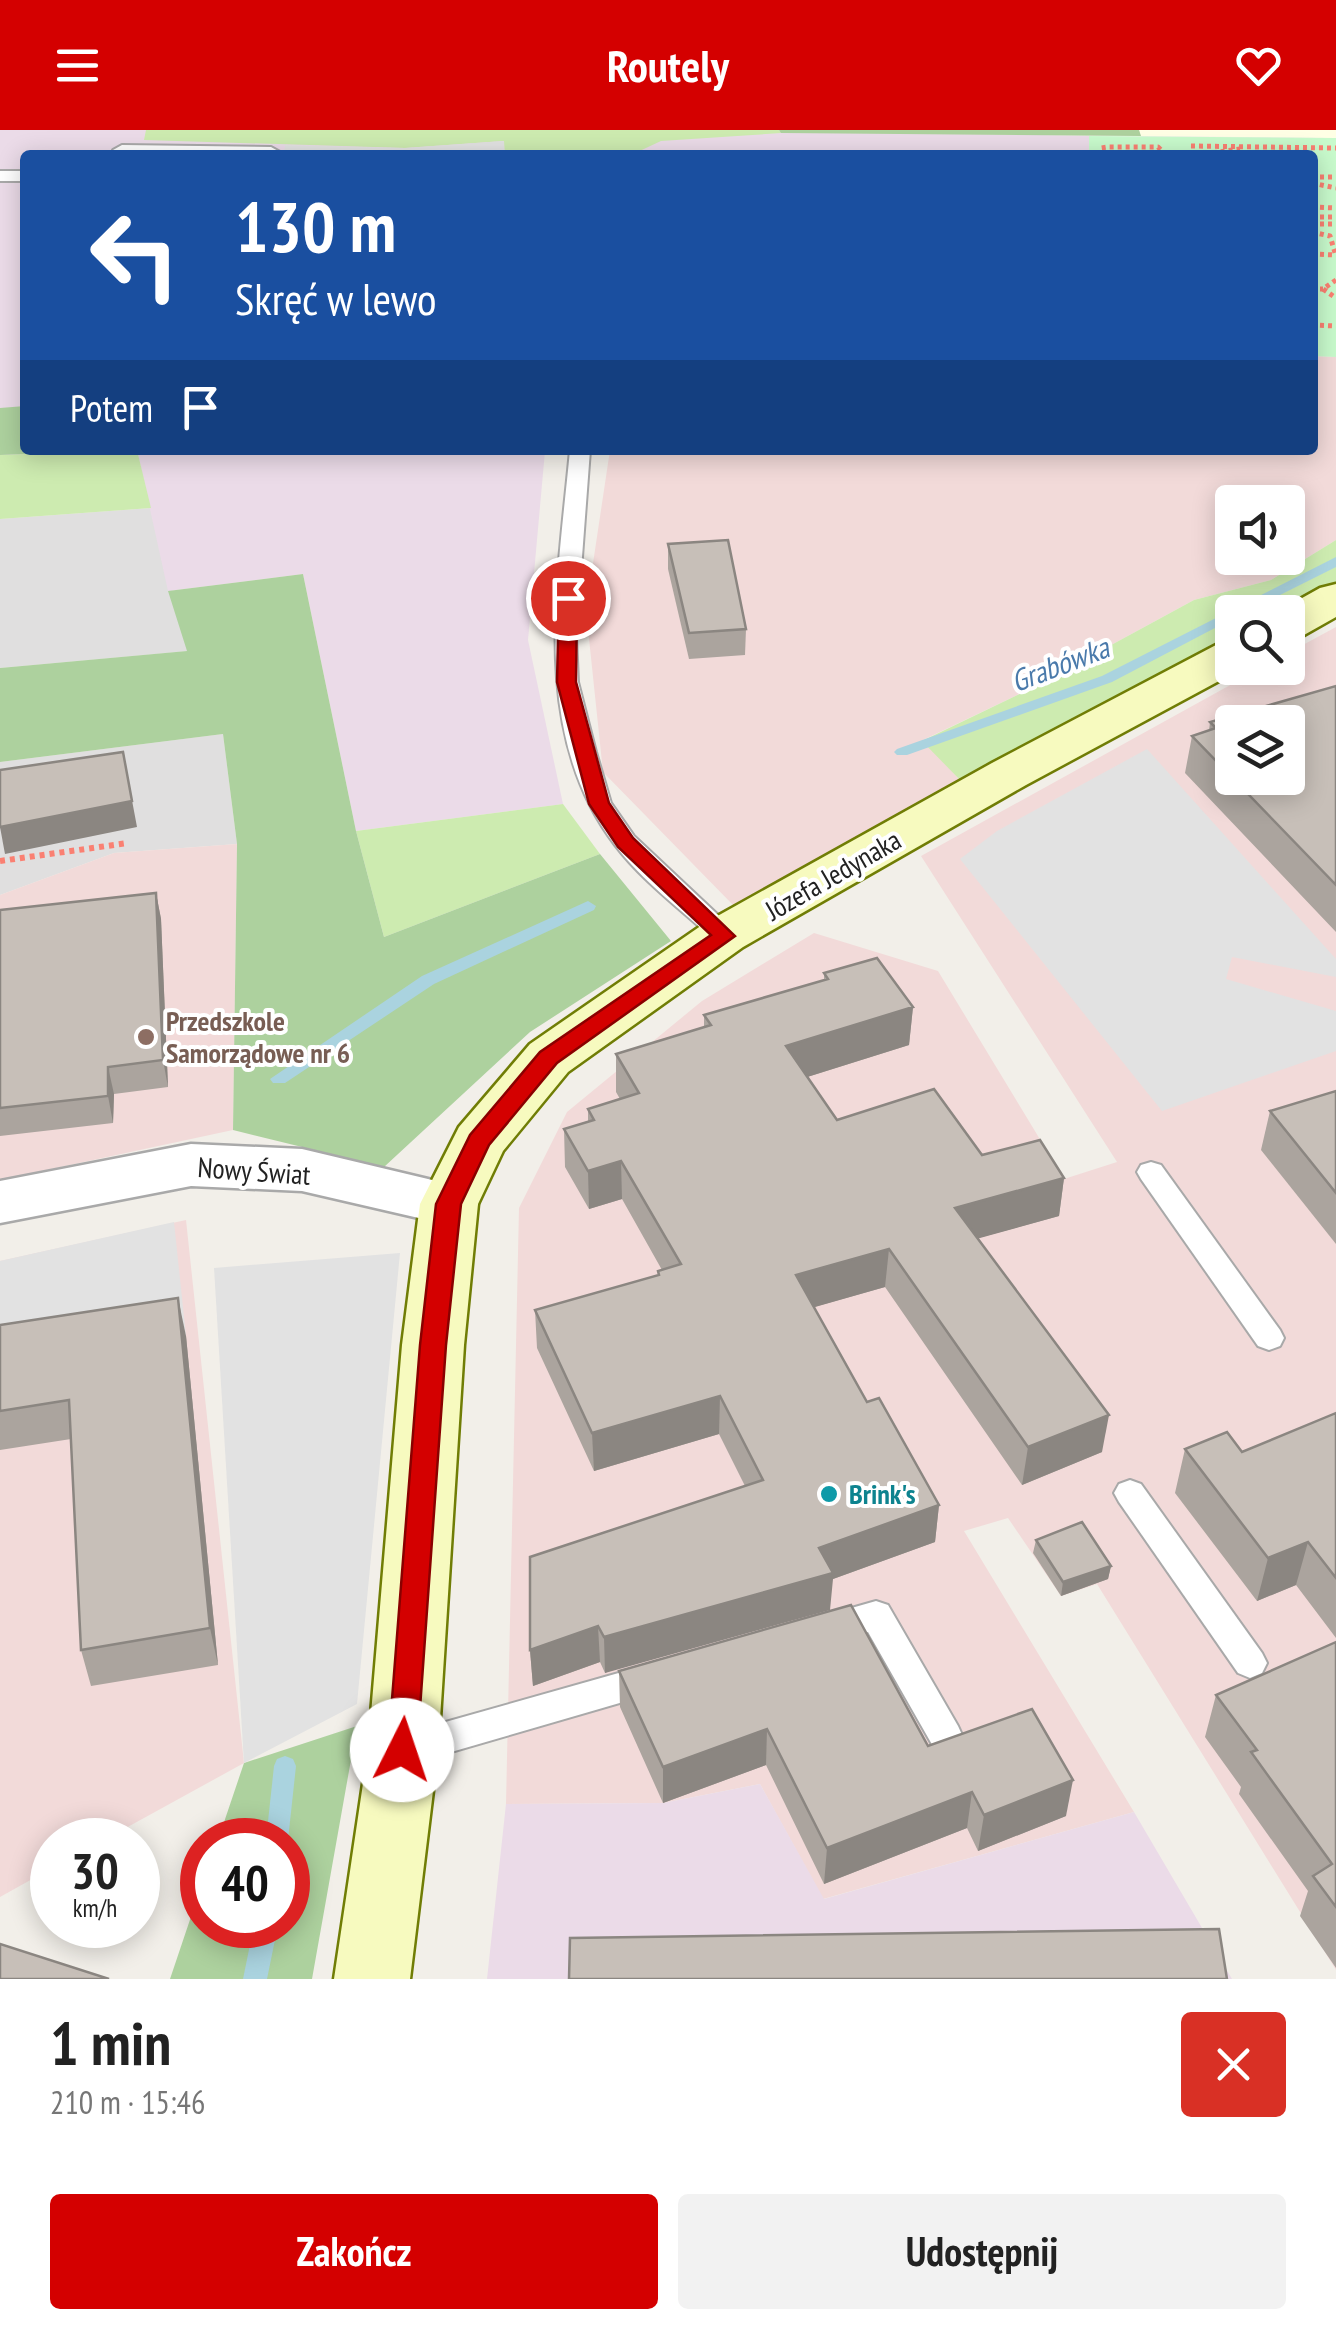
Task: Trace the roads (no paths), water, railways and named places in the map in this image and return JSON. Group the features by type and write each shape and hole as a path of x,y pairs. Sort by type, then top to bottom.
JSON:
{"street":[{"path":"1305,615 1336,598"},
{"name":"Józefa Jedynaka","path":"372,1979 402,1750 433,1345 448,1204 479,1141 548,1058 724,936 1009,774 1215,664"},
{"name":"Nowy Świat","path":"0,1202 191,1165 302,1170 448,1204"}],"lane":[{"path":"580,455 565,637 566,682 599,804 625,842 724,936"},
{"path":"1151,1172 1268,1338"},
{"path":"1130,1493 1250,1663"},
{"path":"801,1636 876,1614 946,1737"},
{"path":"402,1750 689,1668"}],"waterway":[{"name":"Grabówka","path":"1269,595 1336,561"},
{"name":"Grabówka","path":"902,752 1107,679 1215,623"},
{"name":"Grabówka","path":"279,1079 428,980 588,906"},
{"name":"Grabówka","path":"279,1818 285,1766"},
{"name":"Grabówka","path":"255,1979 261,1948"}],"place":[{"name":"Przedszkole Samorządowe nr 6","path":"146,1037"},
{"name":"Brink's","path":"829,1494"}]}
